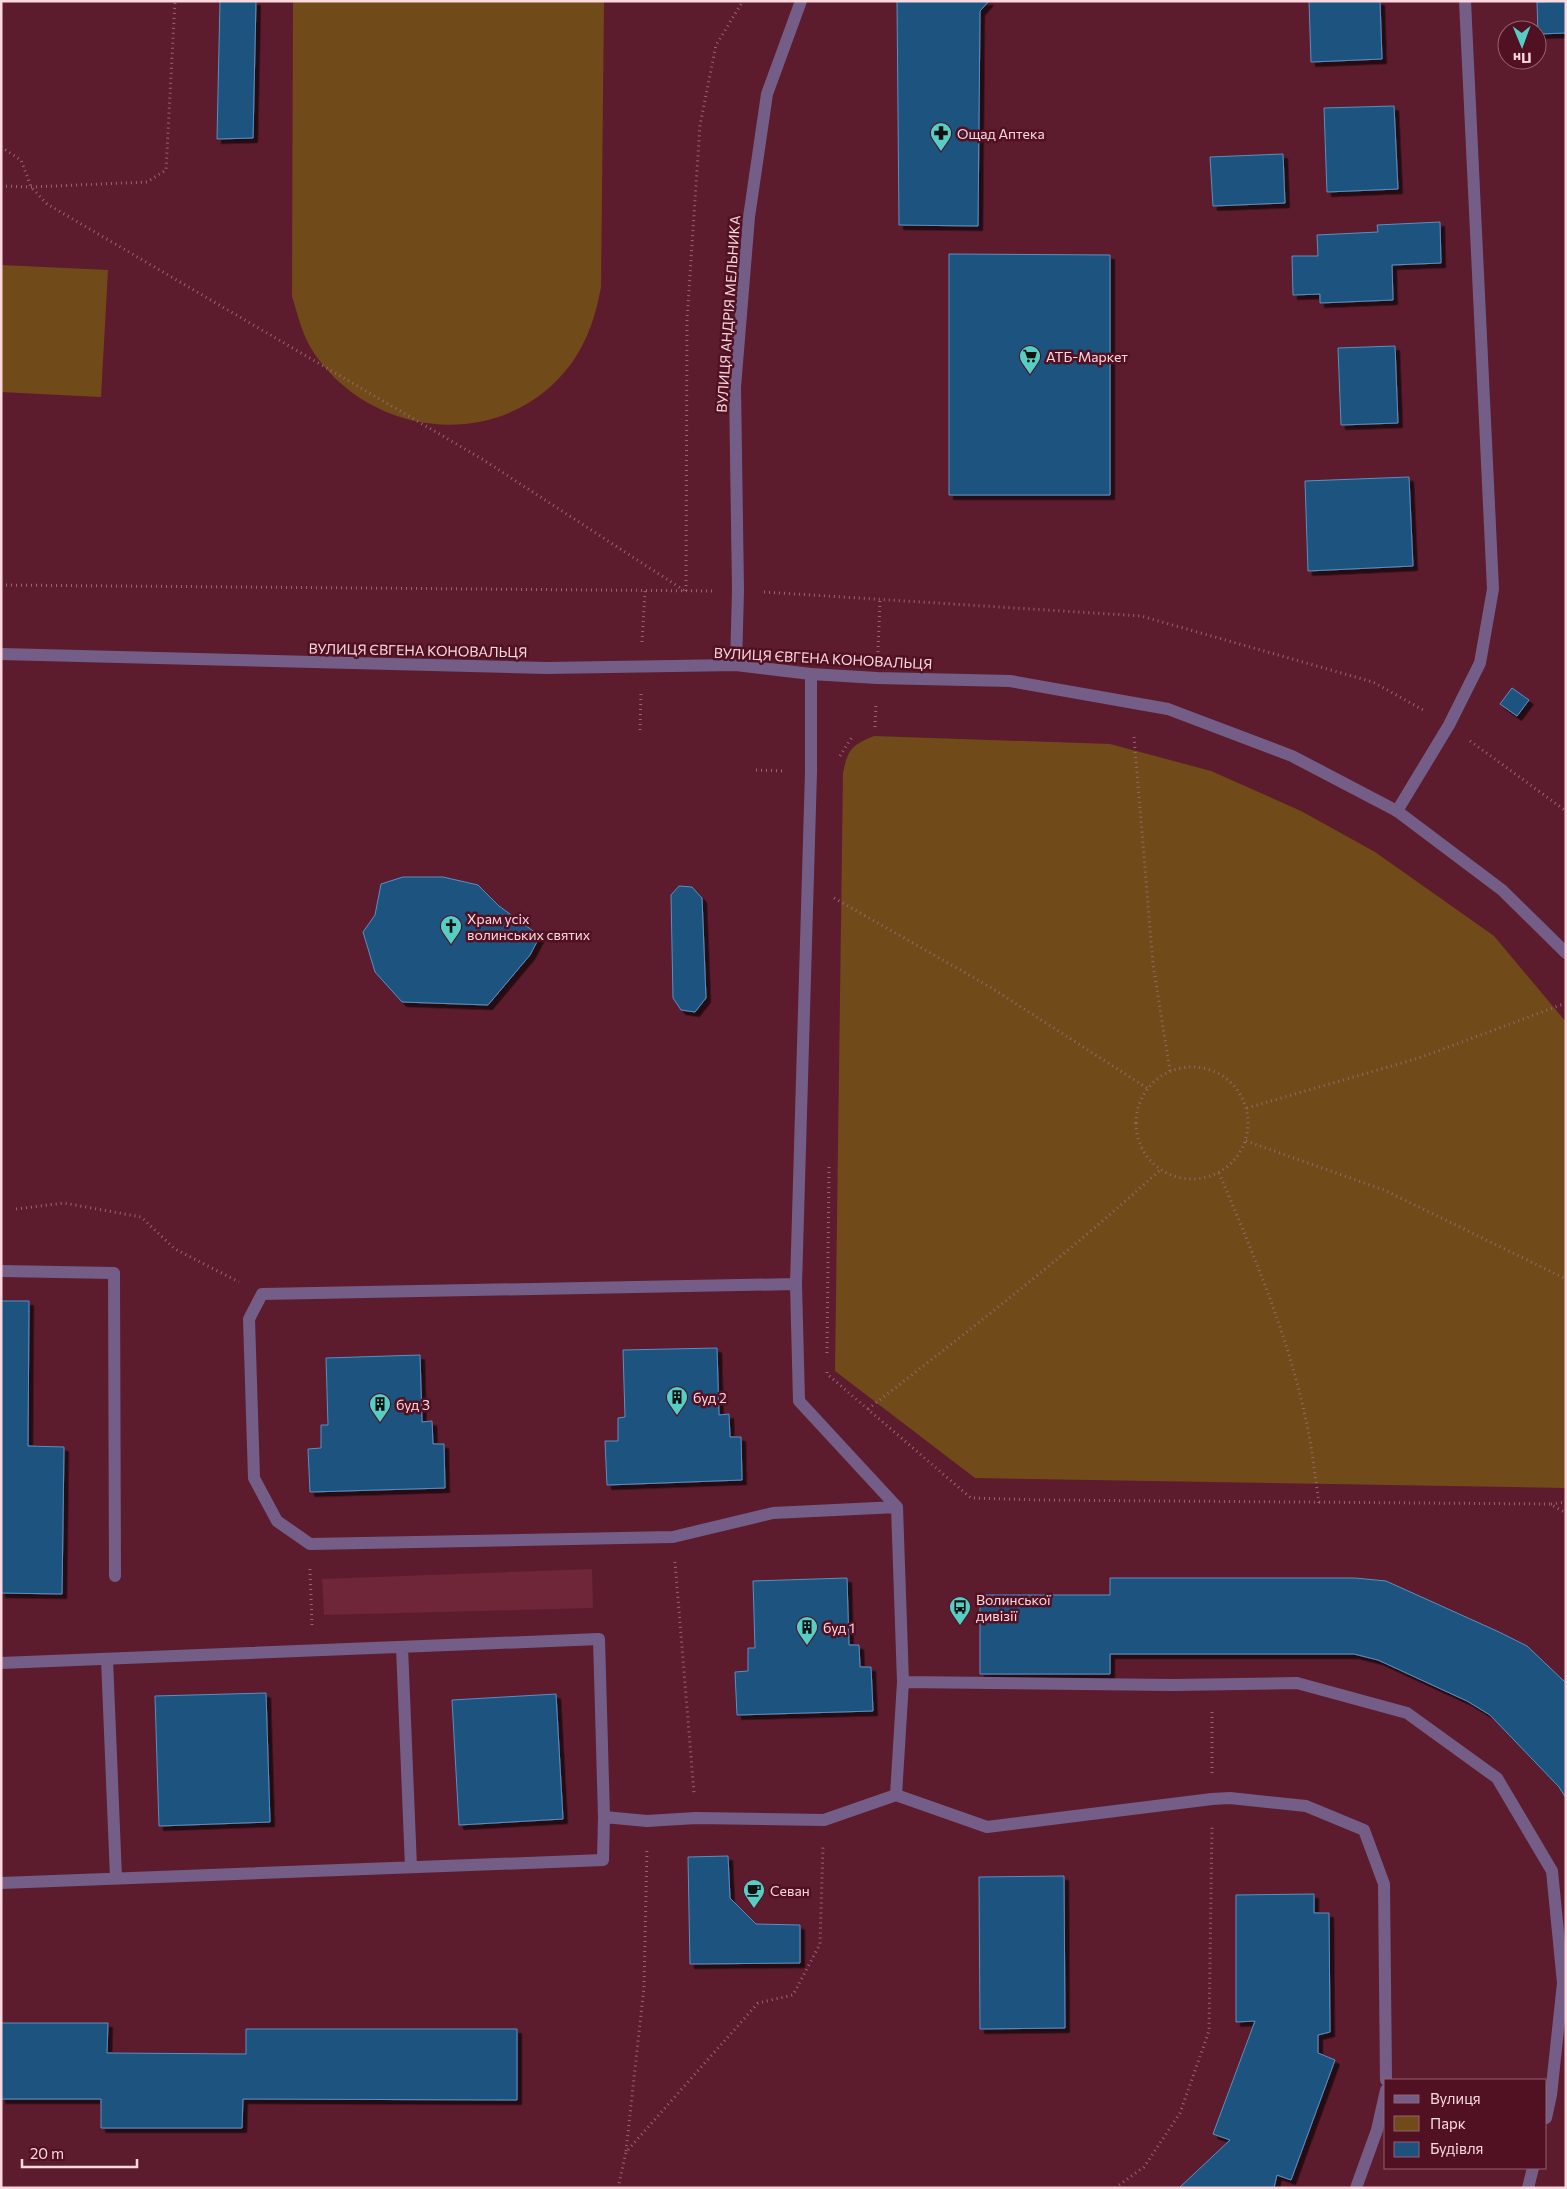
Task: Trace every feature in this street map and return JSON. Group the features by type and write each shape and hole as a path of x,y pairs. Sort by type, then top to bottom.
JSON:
{"street":[{"name":"ВУЛИЦЯ АНДРІЯ МЕЛЬНИКА","path":"736,665 738,590 735,387 749,217 767,94 801,1"},
{"path":"1397,811 1449,725 1480,663 1493,589 1465,1"},
{"name":"ВУЛИЦЯ ЄВГЕНА КОНОВАЛЬЦЯ","path":"1,654 546,668 736,665 811,674 877,678 1010,681 1168,709 1292,756 1397,811 1502,890 1566,953"},
{"path":"811,674 811,772 796,1284 799,1401 897,1507 903,1682 896,1795"},
{"path":"1,1272 114,1273 115,1576"},
{"path":"796,1284 262,1294 249,1319 254,1478 277,1521 310,1544 673,1537 773,1513 897,1507"},
{"path":"1,1663 599,1640 604,1817 603,1860 1,1883"},
{"path":"402,1647 411,1867"},
{"path":"107,1659 116,1878"},
{"path":"903,1682 1296,1684 1408,1714 1497,1778 1552,1870 1563,1983 1551,2095 1547,2113"},
{"path":"604,1817 647,1821 696,1818 824,1820 896,1795 987,1827 1212,1799 1230,1798 1306,1806 1364,1830 1384,1884 1386,2079"},
{"path":"1356,2188 1377,2130 1384,2099"},
{"path":"1528,2188 1533,2169"}],"path":[{"path":"1,186 31,187 147,182 166,170 175,1"},
{"path":"686,592 687,320 700,125 716,45 743,1"},
{"path":"1,147 21,160 31,187 47,204 482,459 686,592"},
{"path":"1,585 686,592 738,590 1141,616 1373,682 1449,725 1566,811"},
{"path":"1134,737 1153,964 1170,1071"},
{"path":"831,897 990,986 1147,1088"},
{"path":"1247,1108 1419,1058 1566,1003"},
{"path":"1186,1067 1202,1067 1217,1072 1230,1081 1240,1093 1247,1108 1249,1124 1246,1141 1230,1165 1219,1173 1189,1180 1174,1177 1160,1170 1148,1159 1140,1146 1136,1132 1136,1116 1139,1101 1147,1088 1158,1078 1170,1071 1186,1067"},
{"path":"1246,1141 1384,1190 1566,1279"},
{"path":"868,1409 1092,1231 1160,1170"},
{"path":"1219,1173 1250,1244 1285,1341 1306,1420 1319,1503"},
{"path":"16,1208 64,1202 141,1216 175,1249 262,1294"},
{"path":"827,1374 971,1498 1319,1503 1550,1504 1566,1502"},
{"path":"1550,1504 1566,1513"},
{"path":"673,1537 696,1818"},
{"path":"310,1544 312,1651"},
{"path":"1115,2188 1144,2167 1180,2113 1209,2031 1212,1685"},
{"path":"626,2152 758,2003 793,1995 820,1944 824,1820"},
{"path":"618,2188 626,2152 644,1987 647,1821"}],"shaded area":[{"path":"592,1569 593,1608 324,1615 322,1579"}],"green space":[{"path":"293,1 604,1 601,287 599,297 587,336 571,364 544,392 512,411 478,422 442,424 406,419 372,405 342,384 316,356 308,342 301,327 292,296"},
{"path":"1,265 108,270 101,397 1,392"},
{"path":"874,736 1110,744 1211,771 1301,811 1375,852 1494,936 1566,1022 1566,1488 975,1478 835,1371 843,773 847,758 852,749"}],"building":[{"path":"220,1 256,1 253,138 217,139"},
{"path":"897,1 989,1 980,11 978,226 899,225"},
{"path":"1309,1 1380,1 1382,59 1311,62"},
{"path":"1566,1 1566,33 1547,34 1547,20 1538,20 1537,2"},
{"path":"1394,106 1398,189 1327,192 1324,108"},
{"path":"1283,154 1285,203 1213,206 1210,157"},
{"path":"1440,222 1441,263 1392,265 1393,300 1320,303 1320,294 1293,295 1292,256 1318,256 1317,235 1378,232 1377,225"},
{"name":"АТБ-Маркет","path":"949,254 1110,255 1110,495 949,495"},
{"path":"1395,346 1398,423 1341,425 1338,348"},
{"path":"1409,477 1413,566 1308,571 1305,481"},
{"path":"1512,688 1529,700 1517,716 1500,704"},
{"name":"Храм усіх волинських святих","path":"403,877 443,877 478,885 499,906 540,936 530,955 488,1005 402,1002 375,972 363,932 375,915 381,884"},
{"path":"679,886 692,887 702,898 706,998 695,1012 681,1010 673,998 671,895"},
{"path":"1,1301 29,1301 28,1446 64,1447 62,1594 1,1593"},
{"name":"буд 2","path":"717,1348 719,1415 729,1414 730,1437 741,1437 742,1480 607,1485 605,1441 618,1441 618,1418 625,1417 623,1350"},
{"name":"буд 3","path":"420,1355 422,1422 432,1421 433,1444 444,1444 445,1488 310,1492 308,1449 321,1448 321,1425 328,1425 326,1358"},
{"name":"буд 1","path":"847,1578 849,1645 859,1645 860,1667 871,1667 873,1711 737,1715 735,1672 748,1671 748,1648 755,1648 753,1581"},
{"path":"1110,1578 1355,1578 1386,1581 1499,1632 1527,1646 1566,1683 1566,1798 1559,1787 1490,1715 1467,1701 1378,1660 1354,1654 1110,1654 1110,1674 980,1674 980,1595 1110,1595"},
{"path":"266,1693 270,1822 159,1826 155,1696"},
{"path":"556,1694 563,1819 459,1825 452,1700"},
{"path":"728,1856 730,1898 756,1924 800,1925 800,1963 690,1964 688,1857"},
{"path":"1064,1876 1065,2028 980,2029 979,1877"},
{"path":"1314,1894 1314,1913 1329,1913 1330,2032 1318,2035 1318,2053 1335,2060 1291,2180 1277,2175 1274,2188 1179,2188 1230,2140 1213,2134 1255,2021 1236,2022 1236,1895"},
{"path":"1,2023 108,2023 107,2053 246,2054 246,2029 517,2029 517,2100 243,2099 242,2128 101,2128 101,2099 1,2099"}],"place":[{"name":"Ощад Аптека","path":"941,152"},
{"name":"АТБ-Маркет","path":"1030,375"},
{"name":"Храм усіх волинських святих","path":"451,945"},
{"name":"буд 2","path":"677,1416"},
{"name":"буд 3","path":"380,1423"},
{"name":"Волинської дивізії","path":"960,1626"},
{"name":"буд 1","path":"807,1646"},
{"name":"Севан","path":"754,1909"}]}
